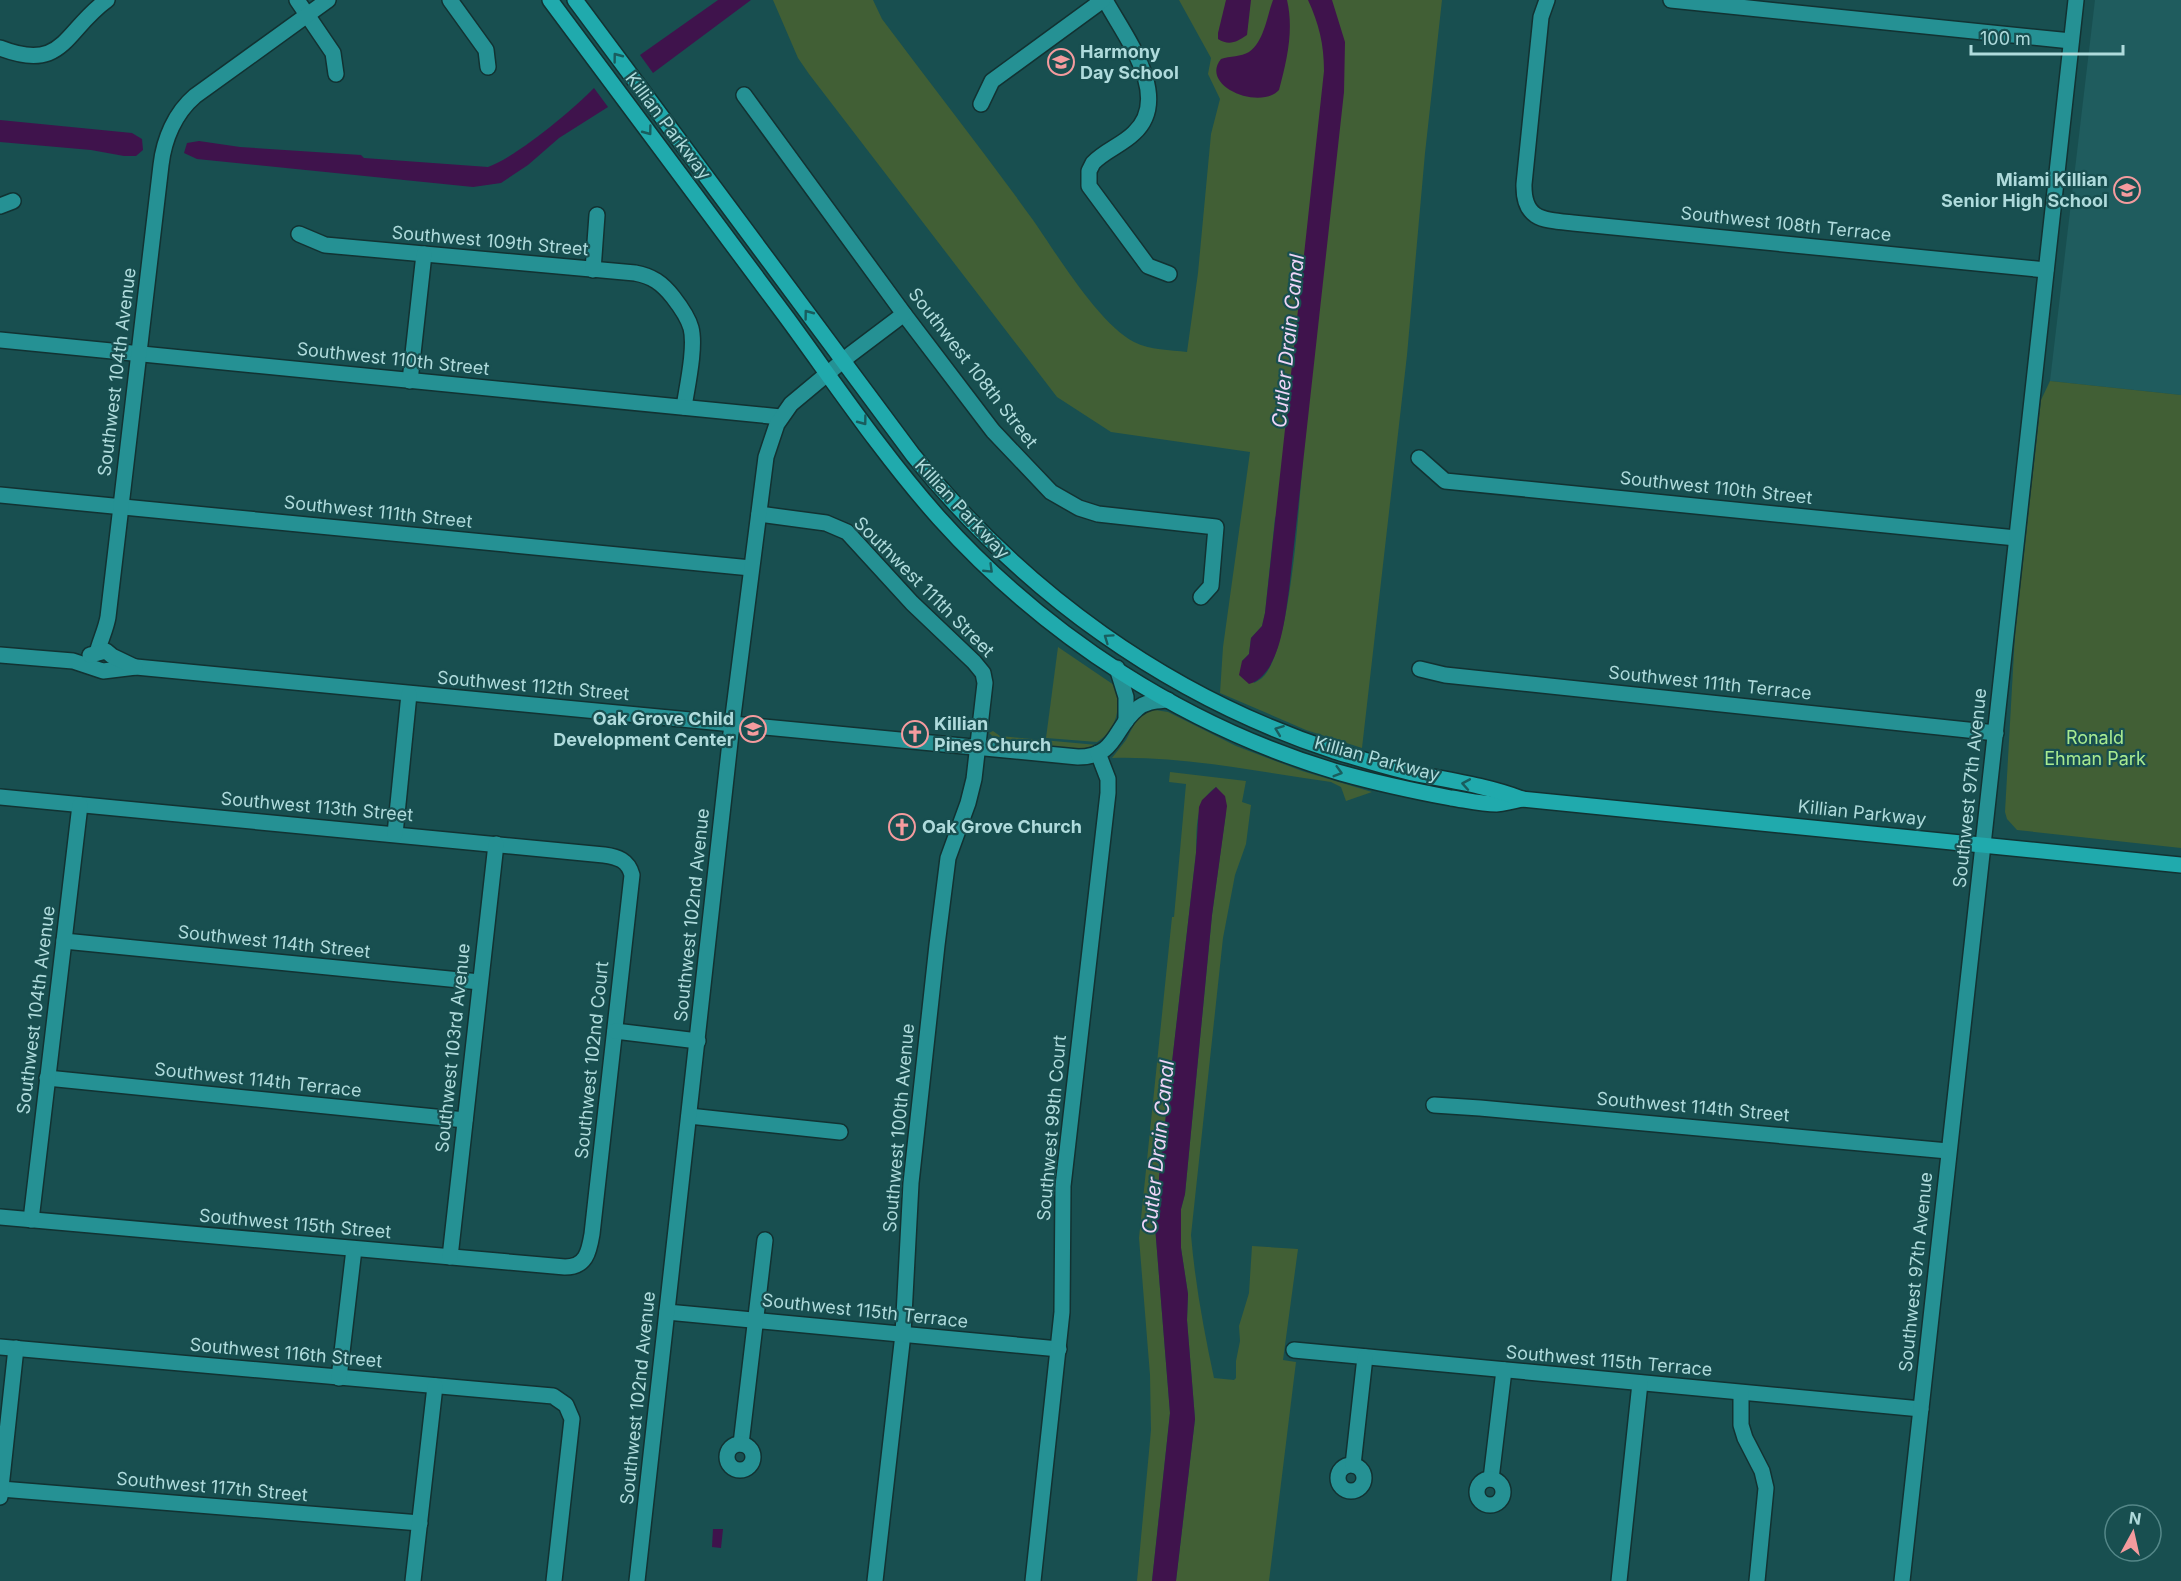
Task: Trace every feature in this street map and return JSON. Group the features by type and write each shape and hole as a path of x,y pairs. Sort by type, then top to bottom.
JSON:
{"main road":[{"name":"Killian Parkway","path":"550,0 910,483 960,539 1036,610 1079,644 1168,700 1222,728 1265,746 1353,776 1412,791 1494,804 1522,799"},
{"name":"Killian Parkway","path":"575,0 920,463 973,525 1026,575 1062,606 1134,655 1216,702 1272,728 1312,743 1393,768 1495,789 1522,799 1984,844"},
{"path":"1984,844 2181,865"}],"street":[{"path":"0,48 17,54 47,55 58,50 84,19 107,0"},
{"path":"297,0 309,14 333,53 336,74"},
{"name":"Southwest 104th Avenue","path":"103,659 102,634 107,627 162,158 173,124 184,107 195,96 328,0"},
{"path":"450,0 486,50 488,67"},
{"path":"981,104 992,81 1104,0 1145,72 1149,89 1148,103 1144,119 1136,131 1093,163 1089,171 1089,186 1148,266 1170,274"},
{"name":"Southwest 108th Terrace","path":"1547,0 1541,16 1524,184 1527,207 1536,216 1550,220 2046,270"},
{"path":"1671,0 2072,41"},
{"name":"Southwest 97th Avenue","path":"1902,1581 2076,0"},
{"name":"Southwest 108th Street","path":"744,95 904,314 993,431 1051,492 1080,508 1098,514 1216,527 1211,586 1201,597"},
{"path":"593,270 597,215"},
{"name":"Southwest 109th Street","path":"299,234 321,244 649,276 661,283 672,295 686,315 692,332 684,407"},
{"path":"410,381 424,254"},
{"name":"Southwest 102nd Avenue","path":"637,1581 732,724 766,457 781,417 796,400 904,314"},
{"name":"Southwest 110th Street","path":"0,340 781,417"},
{"name":"Southwest 110th Street","path":"1419,458 1445,481 2016,538"},
{"name":"Southwest 111th Street","path":"0,495 751,568"},
{"name":"Southwest 111th Street","path":"759,514 826,523 847,532 912,603 974,662 983,674 985,683"},
{"path":"0,655 73,661 81,657 103,659"},
{"name":"Southwest 112th Street","path":"103,659 136,667 978,748 1078,757 1093,756 1098,753"},
{"path":"1116,668 1126,697 1126,721"},
{"name":"Southwest 111th Terrace","path":"1420,669 1445,675 1996,733"},
{"name":"Southwest 100th Avenue","path":"875,1581 903,1334 911,1183 947,866 952,843 969,798 978,748 985,683"},
{"path":"396,834 409,694"},
{"path":"1098,753 1113,742 1137,708 1168,700"},
{"name":"Southwest 99th Court","path":"1033,1581 1062,1312 1063,1186 1108,793 1108,779 1098,753"},
{"name":"Southwest 113th Street","path":"0,797 615,856 627,864"},
{"name":"Southwest 104th Avenue","path":"31,1220 80,805"},
{"name":"Southwest 103rd Avenue","path":"450,1257 496,844"},
{"name":"Southwest 102nd Court","path":"585,1260 592,1234 632,875 627,864"},
{"name":"Southwest 114th Street","path":"64,942 480,982"},
{"path":"615,1031 698,1041"},
{"name":"Southwest 114th Terrace","path":"47,1078 465,1120"},
{"name":"Southwest 114th Street","path":"1434,1106 1480,1107 1948,1151"},
{"path":"689,1116 840,1132"},
{"name":"Southwest 115th Street","path":"0,1217 570,1267 581,1264 585,1260"},
{"path":"741,1444 765,1240"},
{"path":"339,1378 354,1249"},
{"name":"Southwest 115th Terrace","path":"667,1312 1059,1349"},
{"name":"Southwest 116th Street","path":"0,1347 548,1395 558,1398 566,1405 572,1419 554,1581"},
{"path":"1,1494 16,1348"},
{"name":"Southwest 115th Terrace","path":"1293,1350 1921,1409"},
{"path":"1353,1465 1365,1357"},
{"path":"1491,1479 1504,1370"},
{"path":"1618,1581 1640,1383"},
{"path":"413,1581 435,1386"},
{"path":"1741,1393 1741,1425 1762,1471 1766,1488 1757,1581"},
{"name":"Southwest 117th Street","path":"1,1494 420,1523"}],"shaded area":[{"path":"718,0 751,0 653,73 640,55"},
{"path":"1226,0 1251,0 1247,35 1233,42 1218,39"},
{"path":"1273,0 1287,0 1290,22 1287,56 1279,90 1270,96 1246,97 1225,86 1218,78 1216,69 1221,59 1243,55 1254,48 1262,35"},
{"path":"1308,0 1332,0 1345,42 1344,92 1283,629 1268,669 1249,684 1239,675 1242,661 1249,654 1251,638 1262,626 1265,613 1324,71 1320,34"},
{"name":"Miami Killian Senior High School","path":"2095,0 2181,0 2181,395 2050,381"},
{"path":"594,88 608,107 559,138 528,165 501,183 473,187 197,159 184,153 187,143 199,141 240,147 488,167 528,144"},
{"path":"0,120 132,133 142,139 143,150 136,156 124,156 91,150 0,142"},
{"path":"1216,787 1225,796 1227,806 1212,915 1185,1194 1181,1209 1181,1248 1188,1294 1187,1320 1195,1419 1176,1581 1152,1581 1170,1413 1155,1226 1196,853 1199,807 1202,800"},
{"path":"713,1529 723,1529 721,1548 712,1547"}],"green space":[{"path":"773,0 873,0 882,19 1033,220 1079,287 1107,320 1121,333 1140,345 1187,352 1198,273 1211,134 1220,99 1208,74 1211,58 1179,0 1442,0 1425,153 1407,355 1362,748 1306,730 1220,693 1223,647 1250,452 1111,432 1057,397 798,58","holes":["1303,459 1287,609 1272,663 1262,678 1254,683 1242,661 1249,654 1251,638 1262,626 1275,518"]},
{"name":"Ronald Ehman Park","path":"2050,381 2181,395 2181,848 2017,830 2007,819 2005,812 2015,634 2041,400"},
{"path":"1058,647 1114,685 1118,701 1116,717 1109,731 1097,742 1046,738"},
{"path":"1149,709 1168,712 1236,746 1302,771 1372,792 1346,801 1341,787 1331,782 1194,762 1112,758 1126,740 1139,715"},
{"path":"993,731 1000,736 1097,745 1078,750 1000,743 989,733"},
{"path":"1170,772 1246,781 1242,802 1251,805 1246,844 1235,875 1223,938 1191,1235 1200,1307 1214,1378 1234,1380 1236,1378 1236,1361 1240,1341 1239,1326 1249,1293 1252,1246 1298,1249 1283,1360 1296,1362 1269,1581 1176,1581 1195,1419 1187,1320 1188,1294 1181,1248 1181,1209 1185,1194 1212,915 1226,812 1220,792 1216,787 1204,800 1198,817 1196,853 1160,1167 1155,1226 1170,1413 1152,1581 1137,1581 1151,1430 1150,1375 1139,1238 1186,784 1169,782"}],"place":[{"name":"Harmony Day School","path":"1061,62"},
{"name":"Miami Killian Senior High School","path":"2127,190"},
{"name":"Oak Grove Child Development Center","path":"753,729"},
{"name":"Killian Pines Church","path":"915,734"},
{"name":"Oak Grove Church","path":"902,827"}],"water label":[{"name":"Cutler Drain Canal","path":"1288,341"},
{"name":"Cutler Drain Canal","path":"1158,1147"}]}
